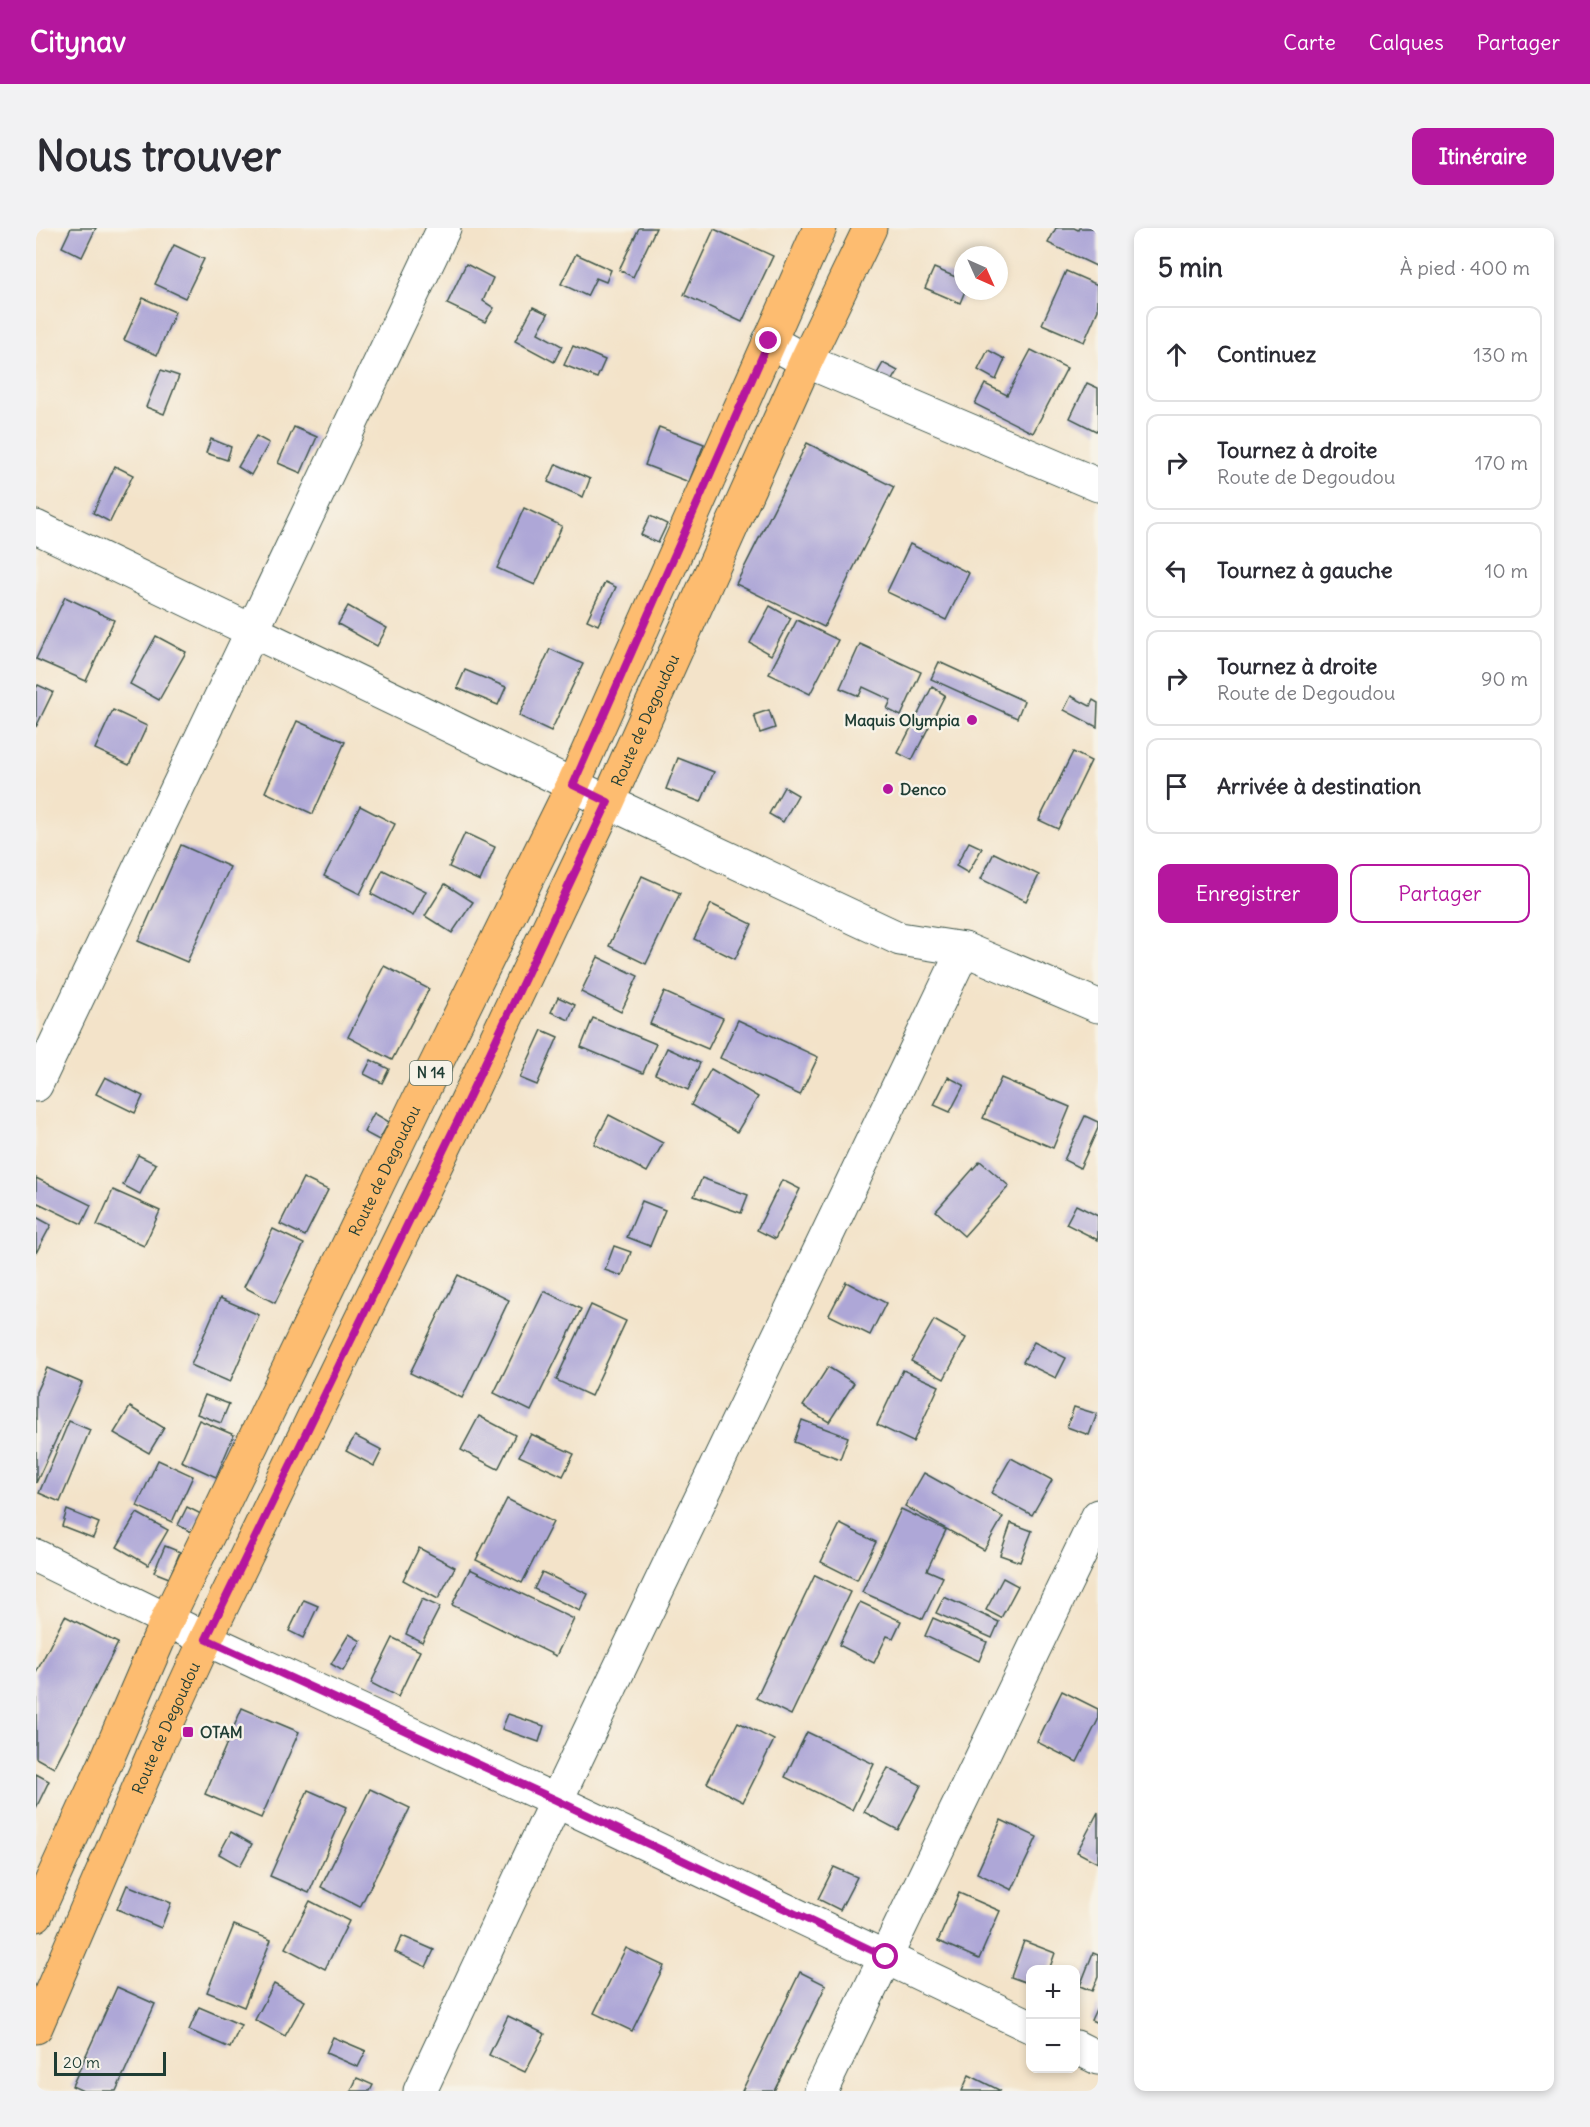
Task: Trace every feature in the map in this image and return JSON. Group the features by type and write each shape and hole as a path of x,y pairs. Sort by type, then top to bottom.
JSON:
{"main road":[{"name":"Route de Degoudou","path":"36,1915 167,1620 573,785 820,228"},
{"name":"Route de Degoudou","path":"36,2027 153,1754 206,1639 462,1112 608,802 806,361 870,228"}],"street":[{"path":"36,1085 444,228"},
{"path":"769,341 806,361 1098,484"},
{"path":"36,527 608,802 900,939 964,949 1098,1006"},
{"path":"420,2091 556,1800 964,949"},
{"path":"821,2091 1098,1516"},
{"path":"36,1556 206,1639 556,1800 1026,2024"},
{"path":"1080,2049 1098,2058"}],"building":[{"path":"71,228 96,228 82,257 62,247"},
{"path":"639,228 656,228 633,277 619,270"},
{"path":"1056,228 1078,230 1079,228 1098,228 1098,267 1048,243"},
{"path":"714,229 773,256 742,322 684,295"},
{"path":"174,245 204,259 185,298 155,284"},
{"path":"576,254 611,270 606,282 596,278 587,296 561,284"},
{"path":"466,264 493,278 483,301 494,308 485,322 447,304"},
{"path":"934,268 954,276 954,300 961,300 960,303 925,288"},
{"path":"1066,271 1098,285 1098,310 1084,342 1042,324"},
{"path":"143,298 175,312 157,355 124,340"},
{"path":"533,307 548,314 538,333 562,346 554,362 515,341"},
{"path":"573,346 605,360 597,378 564,365"},
{"path":"988,350 1005,359 996,380 978,370"},
{"path":"1031,350 1067,368 1033,433 975,404 985,384 1007,395"},
{"path":"883,363 898,371 889,387 874,379"},
{"path":"161,370 179,376 164,414 146,407"},
{"path":"1087,383 1098,388 1098,432 1070,418"},
{"path":"294,427 317,437 301,473 278,463"},
{"path":"659,427 704,444 689,482 645,465"},
{"path":"256,436 269,443 251,475 238,467"},
{"path":"211,439 231,447 227,460 206,453"},
{"path":"807,443 894,487 824,627 736,584"},
{"path":"556,464 590,479 583,497 548,482"},
{"path":"115,466 133,475 110,522 93,513"},
{"path":"524,508 562,526 535,585 497,568"},
{"path":"650,516 667,524 658,543 641,535"},
{"path":"910,544 969,573 946,620 887,592"},
{"path":"605,582 616,587 598,625 587,620"},
{"path":"65,597 114,620 86,681 36,659"},
{"path":"348,606 387,628 377,646 338,624"},
{"path":"770,606 791,618 771,655 750,643"},
{"path":"797,620 838,640 810,694 769,674"},
{"path":"156,636 186,652 159,700 130,684"},
{"path":"860,644 921,672 901,716 887,709 891,700 863,687 859,696 840,688"},
{"path":"550,649 583,664 551,731 519,716"},
{"path":"939,662 1024,701 1017,718 931,679"},
{"path":"465,670 506,687 498,705 457,688"},
{"path":"38,685 53,692 36,727 36,688"},
{"path":"932,687 945,695 912,760 898,753"},
{"path":"1071,696 1090,706 1093,700 1098,703 1097,727 1064,710"},
{"path":"113,710 147,726 129,765 95,749"},
{"path":"769,710 775,728 760,733 754,715"},
{"path":"297,721 345,742 313,814 265,792"},
{"path":"1073,752 1091,761 1058,829 1039,820"},
{"path":"678,758 714,772 701,802 666,789"},
{"path":"784,787 798,795 783,822 769,814"},
{"path":"360,806 395,824 360,894 324,876"},
{"path":"465,833 495,847 480,881 449,867"},
{"path":"969,842 982,848 968,873 956,866"},
{"path":"181,845 230,867 187,962 138,941"},
{"path":"994,853 1039,875 1026,901 981,879"},
{"path":"383,870 426,891 413,916 371,894"},
{"path":"642,876 680,893 646,964 609,946"},
{"path":"445,884 473,902 452,933 425,916"},
{"path":"711,904 752,924 735,959 694,939"},
{"path":"598,957 638,976 621,1012 581,992"},
{"path":"384,966 429,989 392,1060 348,1037"},
{"path":"664,992 723,1018 708,1049 650,1024"},
{"path":"558,997 575,1005 569,1020 551,1012"},
{"path":"593,1018 656,1044 643,1073 581,1047"},
{"path":"738,1020 818,1057 800,1095 720,1058"},
{"path":"542,1030 558,1037 537,1085 520,1078"},
{"path":"667,1048 700,1063 688,1090 655,1074"},
{"path":"371,1060 389,1069 382,1083 364,1074"},
{"path":"711,1069 758,1097 737,1132 691,1105"},
{"path":"105,1077 143,1096 135,1113 96,1094"},
{"path":"948,1077 964,1085 950,1112 934,1105"},
{"path":"1001,1078 1070,1107 1053,1148 983,1118"},
{"path":"374,1113 389,1122 379,1140 364,1132"},
{"path":"609,1115 663,1143 647,1172 594,1144"},
{"path":"1085,1116 1098,1122 1098,1128 1080,1168 1064,1160"},
{"path":"138,1155 156,1164 140,1194 123,1185"},
{"path":"980,1161 1009,1186 964,1236 936,1211"},
{"path":"36,1178 91,1205 82,1224 36,1202"},
{"path":"303,1178 328,1190 305,1236 280,1224"},
{"path":"702,1178 748,1195 741,1213 694,1196"},
{"path":"782,1180 800,1189 775,1239 757,1230"},
{"path":"113,1190 160,1211 144,1246 97,1225"},
{"path":"642,1201 665,1210 650,1246 627,1237"},
{"path":"1076,1205 1098,1216 1098,1240 1066,1224"},
{"path":"36,1217 51,1225 36,1253"},
{"path":"273,1229 304,1244 275,1303 244,1287"},
{"path":"614,1246 631,1252 622,1276 605,1270"},
{"path":"458,1275 509,1300 462,1398 410,1373"},
{"path":"846,1282 886,1303 870,1335 829,1315"},
{"path":"544,1291 581,1309 531,1411 494,1393"},
{"path":"220,1298 259,1315 230,1382 191,1365"},
{"path":"591,1305 626,1321 591,1396 556,1380"},
{"path":"934,1320 966,1338 944,1379 911,1361"},
{"path":"1034,1342 1066,1358 1056,1378 1023,1362"},
{"path":"828,1367 854,1383 829,1422 803,1406"},
{"path":"47,1368 82,1383 36,1483 36,1392"},
{"path":"903,1370 939,1386 913,1442 877,1425"},
{"path":"205,1395 229,1404 221,1423 197,1414"},
{"path":"130,1407 164,1428 149,1453 114,1433"},
{"path":"1074,1407 1097,1414 1089,1435 1067,1427"},
{"path":"479,1416 515,1435 498,1469 461,1450"},
{"path":"199,1420 234,1435 216,1477 181,1461"},
{"path":"802,1420 848,1437 840,1459 794,1442"},
{"path":"69,1421 90,1430 60,1502 39,1493"},
{"path":"531,1434 574,1454 563,1476 519,1456"},
{"path":"355,1436 382,1450 374,1466 346,1451"},
{"path":"1011,1458 1052,1480 1032,1515 991,1493"},
{"path":"158,1460 193,1476 172,1522 137,1506"},
{"path":"924,1473 1003,1517 984,1550 905,1506"},
{"path":"507,1499 553,1522 522,1583 476,1560"},
{"path":"187,1507 201,1514 191,1532 178,1525"},
{"path":"901,1509 946,1530 927,1570 943,1577 923,1619 862,1592"},
{"path":"67,1510 99,1523 93,1538 62,1526"},
{"path":"137,1513 168,1530 148,1565 117,1547"},
{"path":"1011,1523 1032,1531 1020,1562 1000,1555"},
{"path":"840,1524 876,1542 857,1580 821,1562"},
{"path":"165,1546 180,1552 169,1578 154,1572"},
{"path":"419,1548 455,1567 438,1599 403,1580"},
{"path":"470,1569 574,1619 556,1656 452,1605"},
{"path":"542,1572 588,1594 580,1611 534,1589"},
{"path":"815,1575 850,1592 791,1715 756,1698"},
{"path":"1003,1578 1018,1586 1001,1618 986,1610"},
{"path":"944,1597 999,1622 992,1638 936,1613"},
{"path":"422,1599 440,1607 422,1642 406,1634"},
{"path":"304,1600 318,1606 303,1638 289,1631"},
{"path":"860,1602 901,1621 893,1638 887,1636 874,1663 839,1645"},
{"path":"65,1616 118,1643 54,1768 36,1758 36,1673"},
{"path":"933,1618 987,1642 979,1661 925,1636"},
{"path":"349,1634 361,1641 343,1671 331,1664"},
{"path":"393,1638 420,1651 398,1697 371,1683"},
{"path":"1062,1691 1098,1709 1098,1720 1077,1762 1037,1742"},
{"path":"242,1708 299,1732 261,1818 205,1794"},
{"path":"508,1714 544,1726 539,1742 502,1729"},
{"path":"738,1722 774,1740 743,1802 707,1783"},
{"path":"807,1732 874,1764 852,1810 785,1777"},
{"path":"888,1768 921,1785 898,1830 864,1812"},
{"path":"36,1774 49,1781 36,1808"},
{"path":"370,1789 410,1808 360,1907 321,1887"},
{"path":"308,1790 347,1807 309,1893 270,1876"},
{"path":"1098,1812 1098,1863 1077,1852"},
{"path":"1001,1820 1037,1837 1012,1890 977,1873"},
{"path":"231,1832 252,1844 240,1866 219,1854"},
{"path":"834,1867 857,1877 840,1910 818,1899"},
{"path":"127,1885 171,1903 161,1928 117,1909"},
{"path":"959,1893 1000,1911 979,1959 938,1941"},
{"path":"310,1901 349,1921 325,1969 285,1948"},
{"path":"234,1925 271,1940 244,2007 207,1992"},
{"path":"402,1936 434,1950 426,1967 395,1952"},
{"path":"1024,1941 1055,1953 1051,1965 1026,1965 1026,1983 1011,1977"},
{"path":"626,1948 664,1966 632,2031 594,2013"},
{"path":"1093,1953 1098,1955 1098,1977 1092,1991 1080,1986"},
{"path":"800,1972 826,1985 774,2091 742,2091"},
{"path":"274,1984 305,2001 285,2036 255,2020"},
{"path":"117,1987 155,2004 116,2091 83,2091 72,2086"},
{"path":"1098,2005 1098,2023 1091,2020"},
{"path":"199,2007 241,2025 230,2048 189,2030"},
{"path":"508,2016 545,2034 525,2072 489,2055"},
{"path":"333,2037 366,2051 358,2067 326,2053"},
{"path":"969,2075 1001,2091 962,2091"},
{"path":"357,2078 373,2085 370,2091 351,2091"}],"place":[{"name":"Maquis Olympia","path":"972,720"},
{"name":"Denco","path":"888,789"},
{"name":"OTAM","path":"188,1732"}],"route":[{"path":"769,341 573,785 608,802 316,1416 206,1639 556,1800 886,1957"}]}
